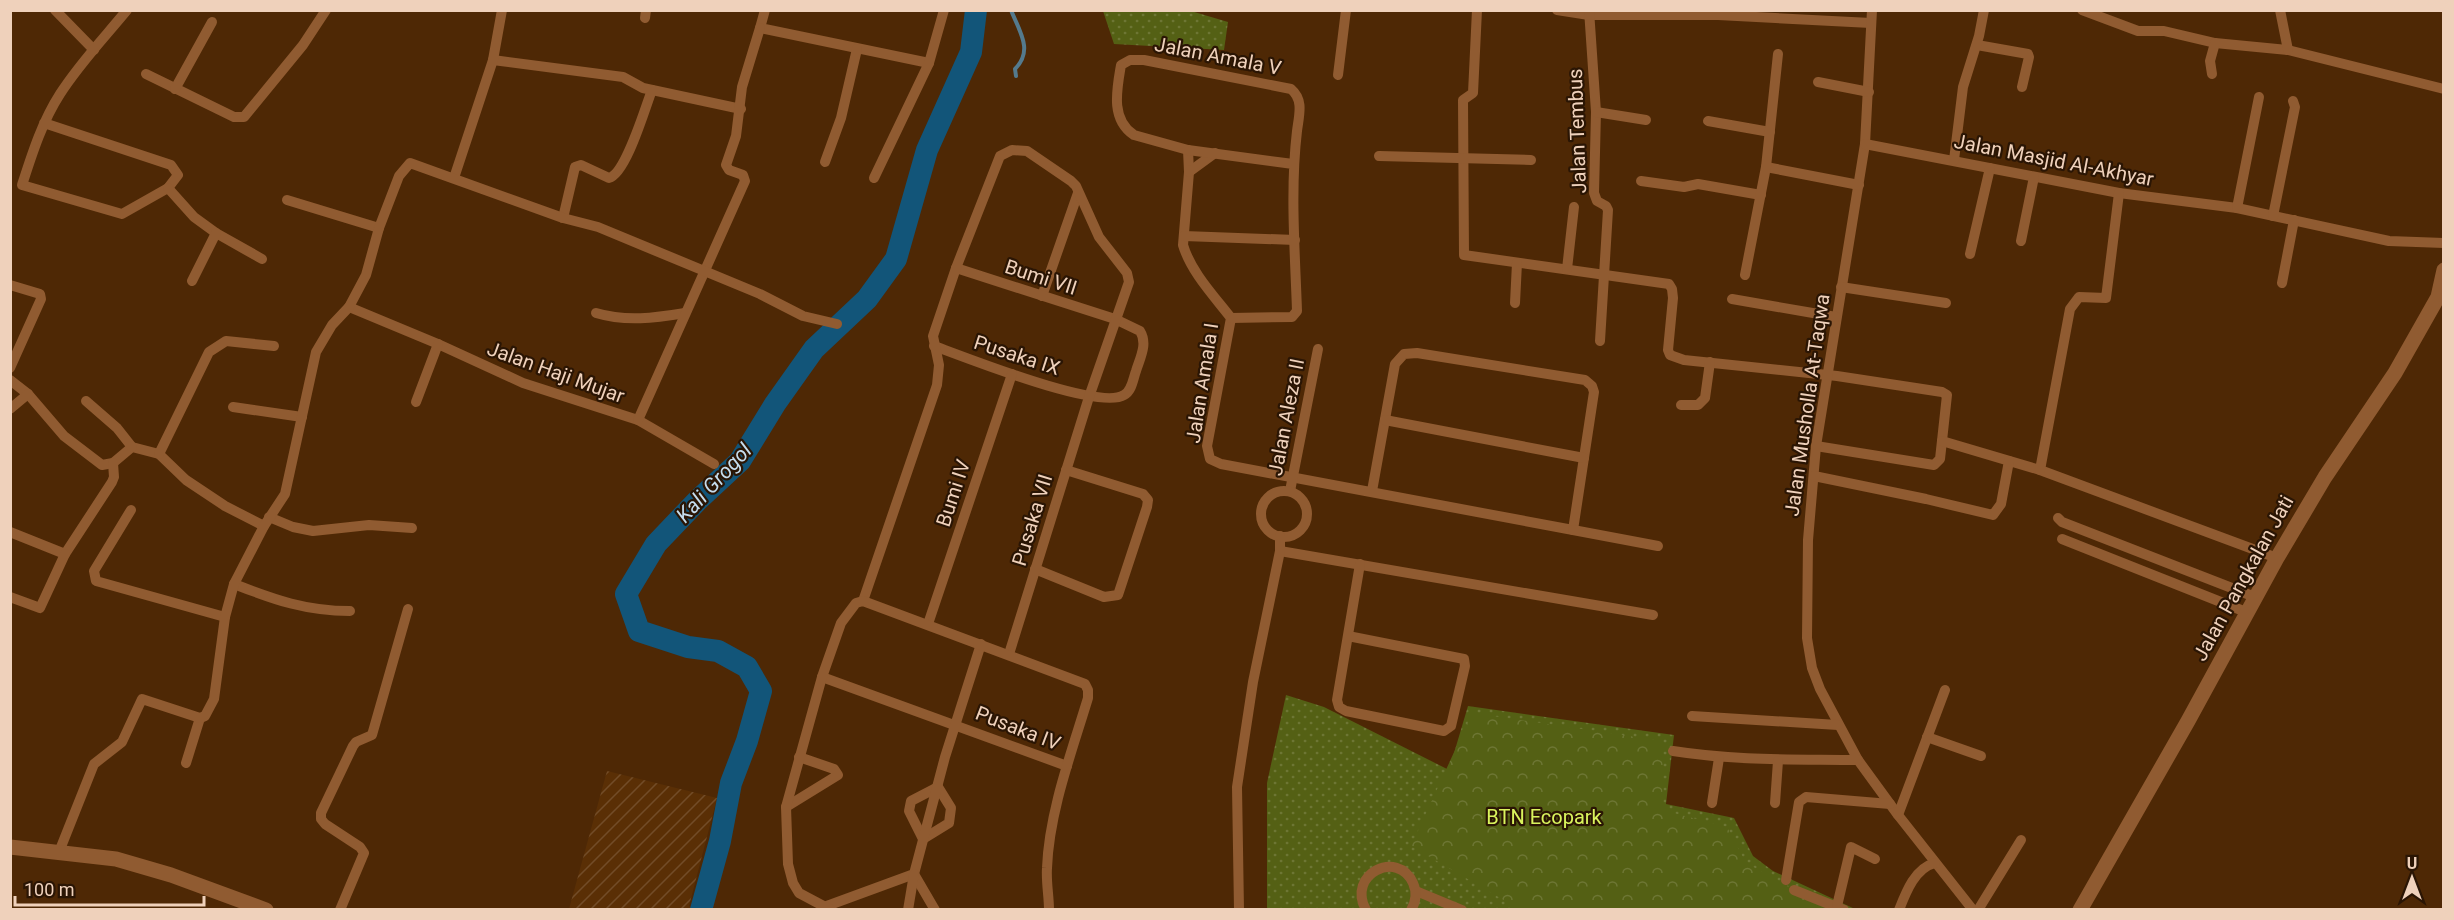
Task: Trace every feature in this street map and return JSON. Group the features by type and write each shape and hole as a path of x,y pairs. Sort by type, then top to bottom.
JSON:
{"main road":[{"name":"Jalan Pangkalan Jati","path":"2080,909 2188,721 2277,558 2325,477 2401,363 2438,297 2444,270"},
{"path":"10,847 127,862 266,909"}],"street":[{"path":"55,10 94,50"},
{"path":"44,123 171,165 178,175 168,188 122,214 22,185 44,123 60,94 127,10"},
{"path":"146,74 234,117 244,117 303,45 326,10"},
{"path":"454,178 493,60 502,10"},
{"path":"638,420 745,181 742,175 729,170 726,165 736,136 742,87 765,10"},
{"path":"874,178 929,63 944,10"},
{"path":"1338,75 1346,10"},
{"path":"1478,10 1473,93 1463,100 1464,255 1669,284 1672,289 1672,298 1668,350 1670,355 1684,360 1827,375 1945,393 1947,396 1940,459 1934,465 1816,446"},
{"path":"1557,10 1871,23"},
{"name":"Jalan Musholla At-Taqwa","path":"1872,10 1865,144 1816,446 1808,540 1807,638 1812,668 1838,725 1858,760 1935,863 1973,909"},
{"path":"1954,160 1963,87 1977,45 1984,10"},
{"path":"2082,10 2138,32 2164,31 2215,43 2288,50 2444,89"},
{"path":"2280,10 2288,50"},
{"name":"Jalan Tembus","path":"1589,13 1596,112 1594,193 1597,201 1608,210 1600,340"},
{"path":"175,89 212,22"},
{"path":"760,28 929,63"},
{"path":"2212,74 2210,61 2215,43"},
{"path":"1977,45 2028,54 2022,87"},
{"path":"825,162 841,118 857,49"},
{"path":"1745,275 1766,167 1778,54"},
{"path":"493,60 623,77 652,90 741,109"},
{"name":"Jalan Amala V","path":"1188,150 1134,135 1126,130 1116,100 1120,65 1130,60 1144,60 1291,88 1297,93 1300,104 1293,164"},
{"path":"1818,82 1869,92"},
{"path":"563,218 575,167 581,165 609,178 616,175 631,150 652,90"},
{"path":"2237,208 2259,97"},
{"path":"2273,216 2295,107 2293,101"},
{"path":"1596,112 1646,120"},
{"path":"1708,121 1770,132"},
{"name":"Jalan Masjid Al-Akhyar","path":"1865,144 2119,193 2237,208 2389,241 2444,243"},
{"path":"863,601 937,385 939,365 933,336 956,268 1000,156 1012,150 1027,151 1071,181 1078,193 1042,296"},
{"path":"1188,150 1293,164 1297,310 1292,316 1231,318"},
{"name":"Jalan Amala I","path":"1188,150 1189,172 1184,236 1186,255 1209,291 1231,318 1206,452 1210,459 1221,464 1292,477"},
{"path":"1189,172 1215,153"},
{"path":"1379,156 1531,160"},
{"path":"58,852 94,764 122,742 142,699 200,718 205,716 214,699 225,617 234,584 267,521 285,494 316,352 332,325 349,307 366,275 379,228 399,176 410,163 563,218 598,227 760,294 803,316 837,324"},
{"path":"1766,167 1859,185"},
{"path":"1970,254 1990,168"},
{"path":"2021,241 2034,177"},
{"path":"1641,181 1684,187 1698,184 1761,195"},
{"path":"168,188 194,217 216,233 262,259"},
{"name":"Pusaka VII","path":"1009,654 1129,277 1099,237 1078,193"},
{"path":"2040,470 2070,309 2079,297 2106,298 2119,193"},
{"path":"287,200 379,228"},
{"path":"1567,269 1574,207"},
{"path":"2282,283 2294,220"},
{"path":"192,281 216,233"},
{"path":"1184,236 1295,240"},
{"path":"1515,303 1517,263"},
{"name":"Bumi VII","path":"956,268 1115,320 1140,331 1144,342 1130,390 1123,396 1089,397"},
{"path":"10,285 40,294 41,300 10,368"},
{"path":"1841,287 1946,303"},
{"path":"1732,300 1836,316"},
{"name":"Jalan Haji Mujar","path":"349,307 523,383 638,420 714,464"},
{"path":"596,313 616,318 646,319 686,314"},
{"path":"159,454 209,352 226,341 274,345"},
{"path":"416,402 438,344"},
{"name":"Pusaka IX","path":"934,346 1012,374 1089,397"},
{"name":"Jalan Aleza II","path":"1290,491 1318,349"},
{"path":"1372,491 1395,364 1404,354 1417,353 1585,381 1593,386 1594,392 1573,530"},
{"path":"1682,405 1698,405 1705,398 1710,362"},
{"name":"Bumi IV","path":"928,624 1012,374"},
{"path":"10,380 28,394 64,436 102,465 113,463 132,447"},
{"path":"10,409 28,394"},
{"path":"86,401 117,428 132,447 159,454 186,480 225,506 267,521 313,531 369,525 412,528"},
{"path":"233,406 302,417"},
{"path":"1385,420 1584,458"},
{"path":"1942,441 2040,470 2277,558"},
{"path":"1814,476 1993,515 2001,504 2009,461"},
{"path":"10,597 39,608 42,607 65,554 112,482 113,463"},
{"path":"1035,569 1104,597 1118,595 1147,507 1148,500 1143,494 1066,470"},
{"path":"1292,477 1658,546"},
{"path":"1281,491 1290,491 1300,497 1307,515 1305,524 1299,532 1280,537 1270,532 1263,524 1261,513 1264,503 1271,495 1281,491"},
{"path":"131,510 94,572 96,581 225,617"},
{"path":"2058,518 2062,522 2255,597"},
{"path":"10,532 65,554"},
{"path":"1239,909 1237,787 1253,682 1280,551 1280,537"},
{"path":"2062,539 2246,612"},
{"path":"1280,551 1653,615"},
{"path":"1348,636 1464,658 1465,666 1451,726 1444,731 1346,711 1339,707 1337,700 1360,564"},
{"path":"234,584 293,605 311,609 350,611"},
{"path":"914,874 827,908 799,893 793,883 788,864 786,807 822,677 841,623 855,603 863,601 1085,684 1088,690 1052,832 1047,868 1049,909"},
{"path":"339,909 364,853 360,847 325,824 321,819 321,813 353,746 356,742 372,735 408,609"},
{"path":"908,909 923,839 981,644"},
{"name":"Pusaka IV","path":"822,677 1067,766"},
{"path":"1898,815 1945,690"},
{"path":"1692,716 1838,725"},
{"path":"186,763 200,718"},
{"path":"1927,737 1981,756"},
{"path":"1673,751 1719,758 1778,761 1858,760"},
{"path":"786,807 838,775 834,769 800,758"},
{"path":"1712,803 1719,758"},
{"path":"1775,803 1778,761"},
{"path":"923,839 909,811 911,801 938,787"},
{"path":"923,839 949,823 951,808 938,787"},
{"path":"1786,880 1799,802 1806,797 1890,804"},
{"path":"1978,909 2021,840"},
{"path":"1794,890 1841,908 1851,847 1875,859"},
{"path":"1899,909 1906,891 1922,869 1935,863"},
{"path":"1366,909 1360,892 1366,877 1380,867 1396,867 1410,876 1416,891 1415,903 1411,909"},
{"path":"914,874 935,909"},
{"path":"1416,891 1462,909"}],"shaded area":[{"path":"607,771 717,798 689,906 693,909 569,909"}],"green space":[{"path":"1103,11 1191,11 1228,22 1224,50 1114,44"},
{"path":"1286,695 1324,707 1449,770 1468,706 1674,735 1666,804 1734,818 1753,856 1773,871 1855,909 1267,910 1267,783"},
{"name":"BTN Ecopark","path":"1472,713 1663,741 1662,810 1727,827 1746,863 1831,909 1519,909 1411,846"}],"waterway":[{"name":"Kali Grogol","path":"701,910 720,841 731,783 747,741 761,691 747,667 718,651 688,647 639,631 626,594 656,544 740,461 775,404 814,349 867,299 896,259 927,150 971,52 976,10"},
{"path":"1011,10 1021,33 1024,48 1024,55 1015,69 1016,76"}]}
